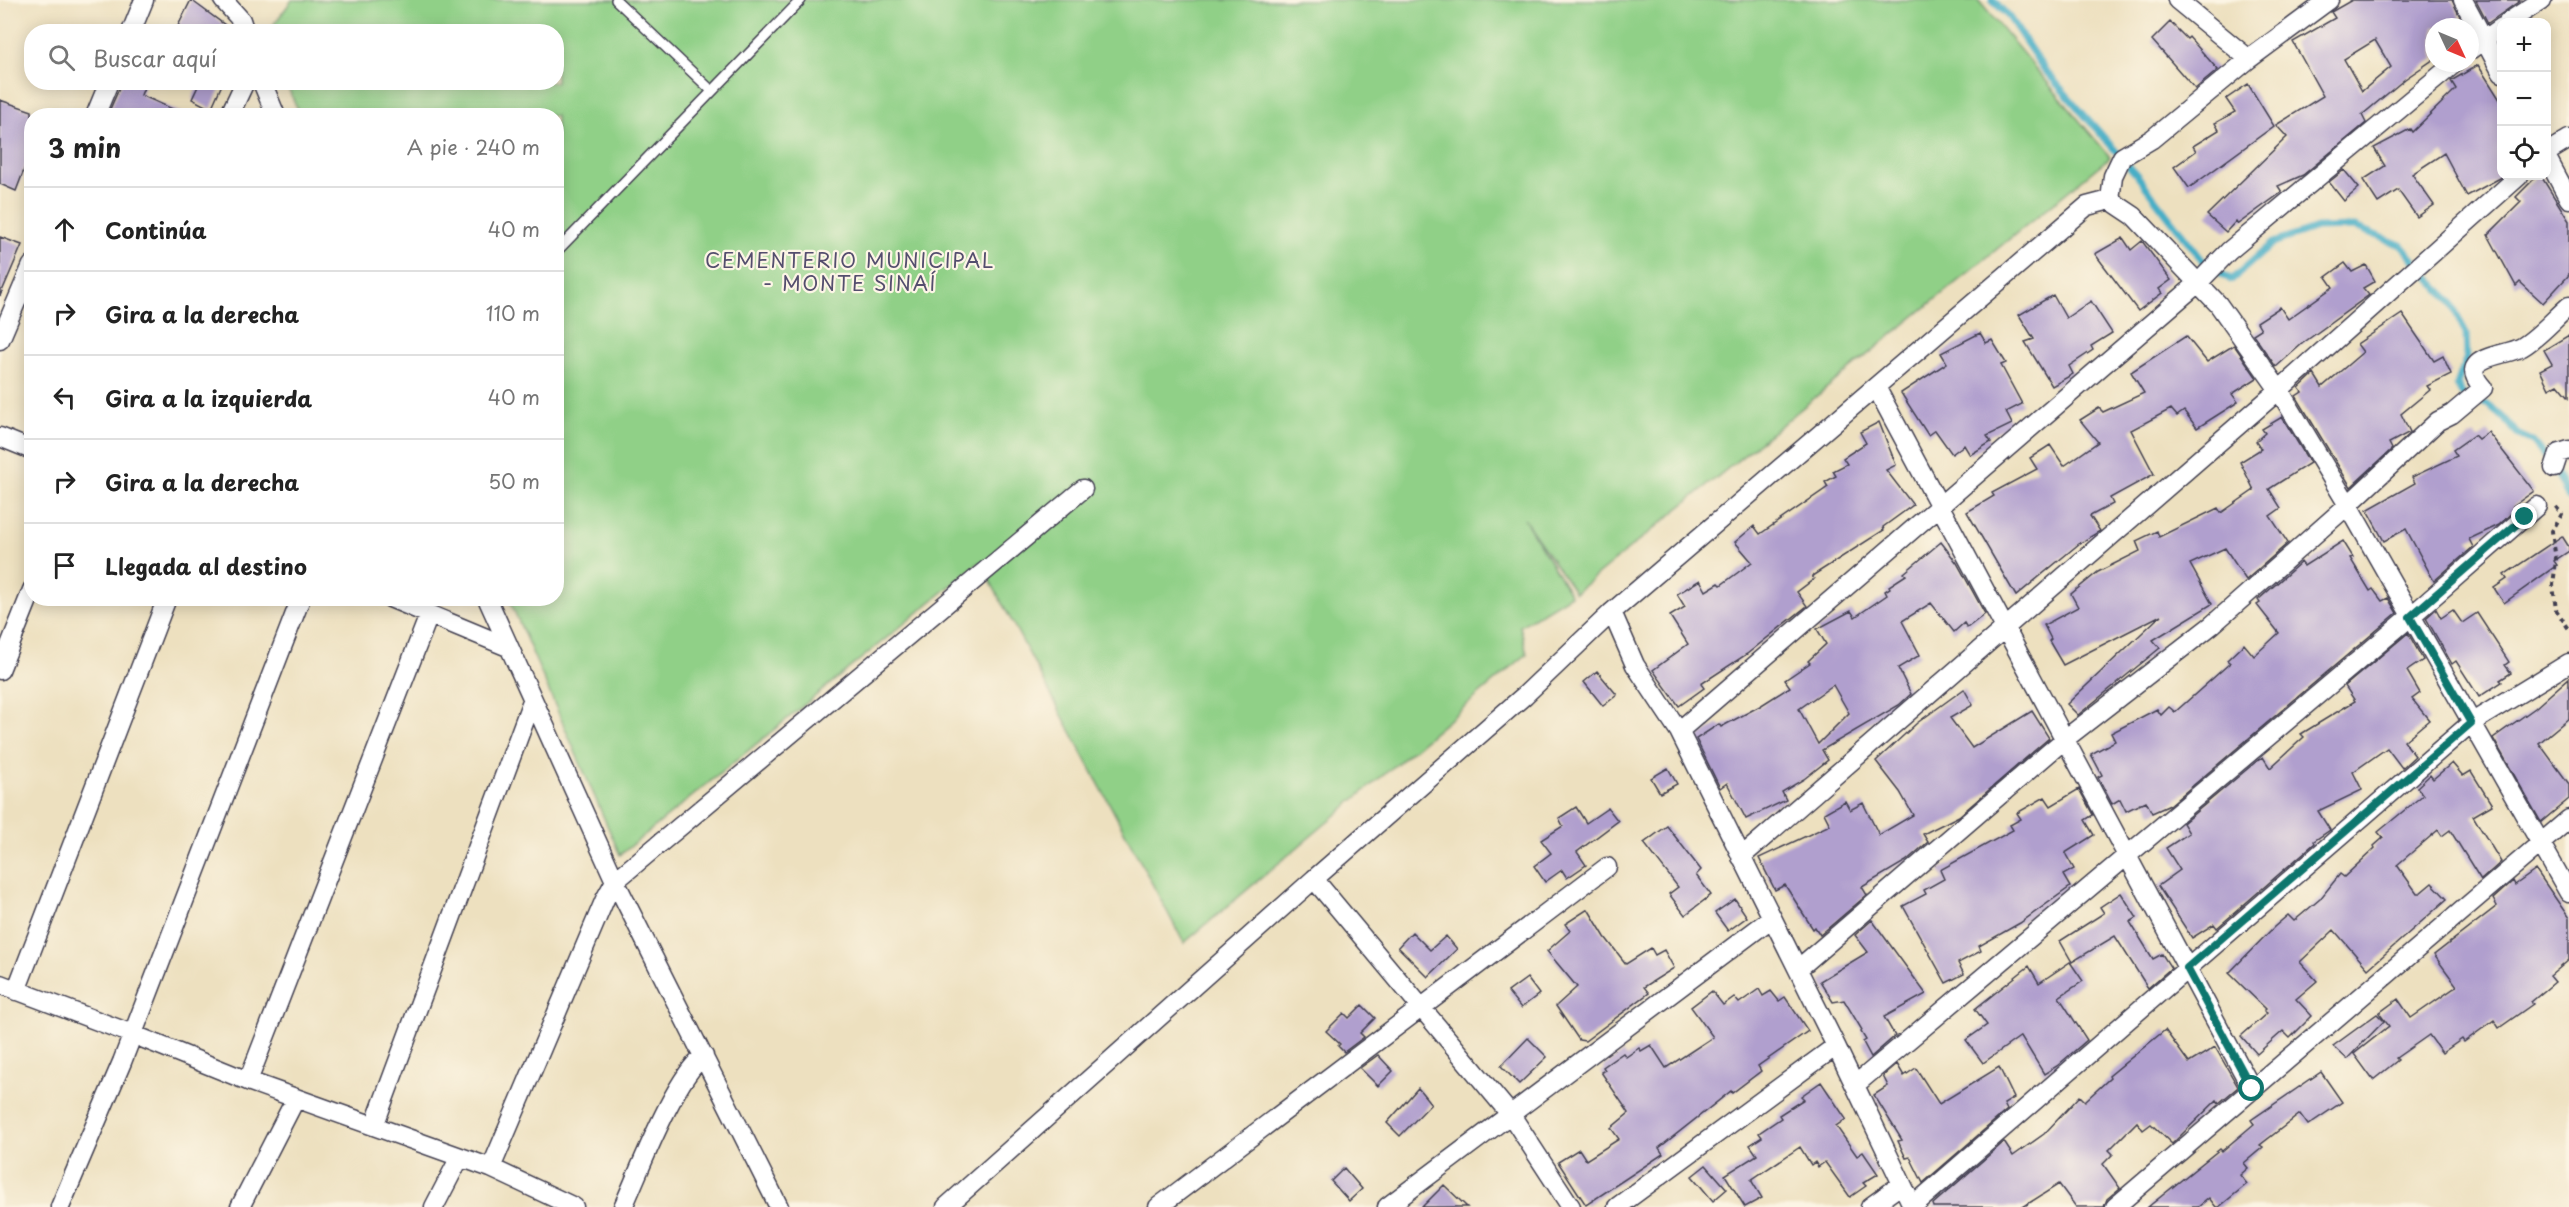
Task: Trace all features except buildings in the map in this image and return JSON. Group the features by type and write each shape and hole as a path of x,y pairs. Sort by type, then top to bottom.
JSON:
{"street":[{"path":"134,24 144,0"},
{"path":"223,0 241,24"},
{"path":"240,0 243,24"},
{"path":"2177,0 2249,59"},
{"path":"2110,200 2113,176 2122,157 2152,139 2249,59 2329,0"},
{"path":"2463,0 2469,18"},
{"path":"2514,18 2542,0"},
{"path":"2479,44 2497,31"},
{"path":"2479,47 2501,72"},
{"path":"1679,731 2201,281 2229,251 2444,72"},
{"path":"98,108 106,90"},
{"path":"233,108 241,90"},
{"path":"265,90 273,108"},
{"path":"2551,151 2569,139"},
{"path":"2551,162 2569,199"},
{"path":"1742,857 2280,390 2514,180"},
{"path":"945,1207 1525,695 1612,612 2087,206 2110,200 2134,216 2201,281 2280,390 2569,893"},
{"path":"0,340 24,284"},
{"path":"1798,969 2065,739 2212,625 2348,505 2438,421 2452,414 2483,388 2475,377 2474,370 2479,362 2490,356 2522,347 2569,306"},
{"path":"1876,387 2252,1089"},
{"path":"0,437 24,447"},
{"path":"2553,468 2559,453 2569,450"},
{"path":"491,1168 605,899 615,881 1083,489"},
{"path":"1855,1085 2410,617 2537,506"},
{"path":"0,670 26,606"},
{"path":"164,606 8,988 132,1034 248,1081 491,1168 574,1207"},
{"path":"60,1207 122,1062 298,606"},
{"path":"408,606 508,647"},
{"path":"490,606 615,881 779,1207"},
{"path":"1612,612 1635,665 1679,731 1913,1206 2471,723 2569,663"},
{"path":"248,1081 429,615"},
{"path":"374,1126 532,701"},
{"path":"2115,1207 2569,819"},
{"path":"1158,1207 1607,867"},
{"path":"1314,879 1511,1115 1571,1207"},
{"path":"1387,1207 1773,918"},
{"path":"1617,1207 1836,1046"},
{"path":"623,1207 676,1091 694,1062 704,1056"},
{"path":"240,1207 296,1098"},
{"path":"434,1207 460,1157"},
{"path":"1870,1207 1902,1184"}],"lane":[{"path":"616,0 712,91"},
{"path":"564,244 801,0"}],"path":[{"path":"2537,506 2551,501 2562,514 2552,531 2556,560 2553,585 2556,610 2569,629"}],"green space":[{"name":"CEMENTERIO MUNICIPAL - MONTE SINAÍ","path":"292,0 1978,0 2110,157 1575,593 1524,519 1571,595 1520,626 1527,654 1184,943 980,562 620,855 512,606 564,606 564,108 297,108 289,90 564,90 564,24 274,24"}],"waterway":[{"path":"1993,0 2009,17 2044,69 2136,174 2203,261 2231,280 2273,243 2316,228 2355,227 2401,245 2451,302 2466,334 2467,356 2457,385 2464,398 2489,405 2506,420 2517,434 2532,441 2554,468 2569,498"}],"district":[{"name":"CEMENTERIO MUNICIPAL - MONTE SINAÍ","path":"850,272"}],"route":[{"path":"2252,1089 2187,968 2471,723 2410,617 2525,517"}]}
